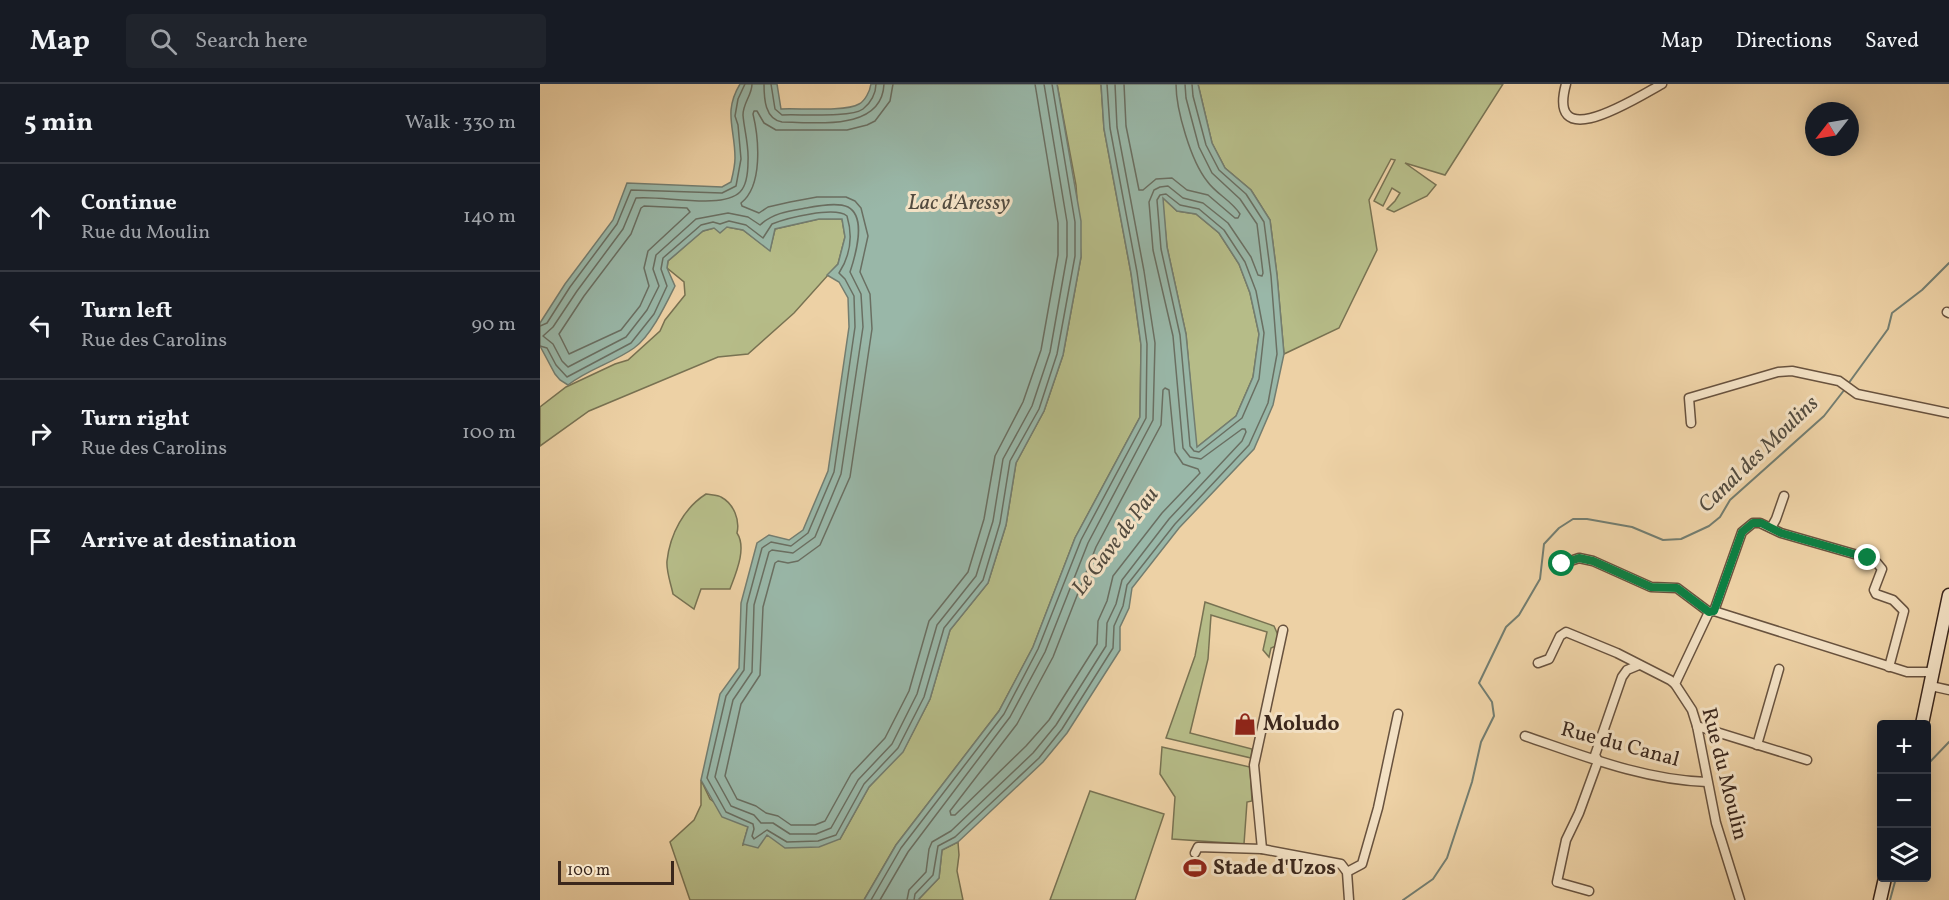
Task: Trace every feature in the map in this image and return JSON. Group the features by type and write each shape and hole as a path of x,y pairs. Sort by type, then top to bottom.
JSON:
{"main road":[{"path":"1923,720 1949,595"},
{"path":"1880,900 1885,882"}],"street":[{"path":"1566,84 1563,102 1568,116 1574,120 1583,121 1597,118 1662,84"},
{"path":"1691,423 1689,398 1778,372 1792,371 1839,381 1857,394 1949,413"},
{"path":"1771,528 1784,496"},
{"path":"1538,663 1549,659 1560,636 1566,632 1619,655 1675,684 1711,612 1742,532 1753,523 1761,523 1877,563 1882,569 1874,590 1876,594 1893,600 1904,611 1889,667"},
{"path":"1562,564 1579,558 1593,561 1651,587 1677,588 1711,612 1907,672 1934,672"},
{"path":"1262,849 1254,765 1284,630"},
{"path":"1619,655 1625,673"},
{"path":"1589,891 1557,882 1566,840 1579,813 1598,761 1595,755 1625,673 1639,665"},
{"path":"1757,745 1779,669"},
{"name":"Rue du Moulin","path":"1675,684 1692,710 1697,726 1716,823 1740,900"},
{"path":"1931,686 1949,690"},
{"path":"1347,872 1362,864 1378,808 1398,714"},
{"path":"1697,726 1807,760"},
{"name":"Rue du Canal","path":"1525,736 1598,761 1683,782 1707,782"},
{"path":"1195,853 1198,847 1262,849 1341,864 1347,872 1349,898"}],"green space":[{"path":"1057,84 1101,84 1104,129 1131,273 1141,345 1140,417 1075,538 1033,647 999,711 896,845 864,900 690,900 670,842 694,820 701,805 701,780 710,799 748,827 743,845 767,835 840,839 869,787 903,751 930,699 950,630 988,583 1006,525 1016,463 1044,411 1063,355 1081,257 1076,185"},
{"path":"1198,84 1503,84 1445,175 1405,163 1436,185 1427,196 1394,212 1387,209 1400,193 1392,188 1383,206 1374,201 1395,160 1391,159 1369,200 1377,250 1339,328 1284,354 1270,220 1251,190 1225,168 1212,143"},
{"path":"1162,197 1177,211 1196,214 1219,233 1239,264 1250,293 1259,334 1253,377 1236,416 1196,448 1186,334 1167,247"},
{"path":"819,219 842,219 845,237 838,264 794,313 748,354 718,357 589,411 540,446 540,407 566,387 628,360 660,331 665,320 685,295 684,282 667,268 668,261 695,237 703,231 727,227 743,230 770,250 775,229"},
{"path":"706,494 721,497 733,508 737,518 741,553 730,589 701,589 694,609 673,594 667,561 671,541 679,523 691,507"},
{"path":"1205,602 1274,626 1278,635 1276,646 1271,648 1269,657 1263,650 1267,632 1211,615 1208,659 1190,733 1252,749 1251,758 1166,738 1195,656"},
{"path":"1162,747 1250,767 1252,801 1247,802 1244,844 1172,839 1175,797 1160,774"},
{"path":"1090,791 1164,814 1135,900 1050,900"},
{"path":"958,842 957,871 963,900 918,900 939,878 942,850"}],"water":[{"name":"Lac d'Aressy","path":"740,84 777,84 781,109 822,109 844,108 859,104 867,96 871,84 1057,84 1081,221 1081,257 1063,355 1044,411 1016,463 1006,525 988,583 950,630 930,699 903,752 869,787 840,839 819,847 785,848 767,835 758,848 743,844 748,827 722,817 701,780 720,694 739,668 741,603 757,543 769,535 789,540 803,530 828,471 849,327 848,298 839,282 827,275 838,264 845,237 842,219 819,219 775,229 770,251 743,230 727,227 720,233 714,228 703,231 668,261 667,268 675,286 658,319 640,343 568,385 555,374 540,346 540,323 565,284 613,220 627,183 722,187 731,182 735,147 731,112 732,103"},
{"name":"Le Gave de Pau","path":"1101,84 1198,84 1212,143 1225,168 1251,190 1270,220 1284,354 1273,405 1254,449 1179,528 1132,588 1129,608 1120,627 1120,650 1067,733 1043,762 958,842 942,850 939,878 918,900 864,900 896,845 999,711 1033,647 1075,538 1140,417 1141,345 1131,273 1104,129","holes":["1163,198 1177,211 1196,214 1219,233 1239,264 1250,293 1259,334 1253,377 1236,416 1197,447 1186,334 1167,247"]}],"waterway":[{"name":"Canal des Moulins","path":"1848,384 1888,329 1892,313 1922,290 1949,263"},
{"name":"Canal des Moulins","path":"1403,900 1433,879 1447,858 1472,782 1481,742 1494,716 1492,702 1479,683 1506,627 1519,615 1540,579 1544,544 1559,528 1573,519 1587,519 1632,527 1663,540 1681,539 1709,526 1720,517 1730,500 1824,416 1845,389"},
{"path":"1931,761 1949,742"},
{"path":"1890,900 1895,882"}],"place":[{"name":"Moludo","path":"1245,724"},
{"name":"Stade d'Uzos","path":"1195,868"}],"route":[{"path":"1562,564 1579,558 1593,561 1651,587 1677,588 1709,612 1714,611 1742,532 1753,523 1761,523 1781,533 1868,558"}]}
